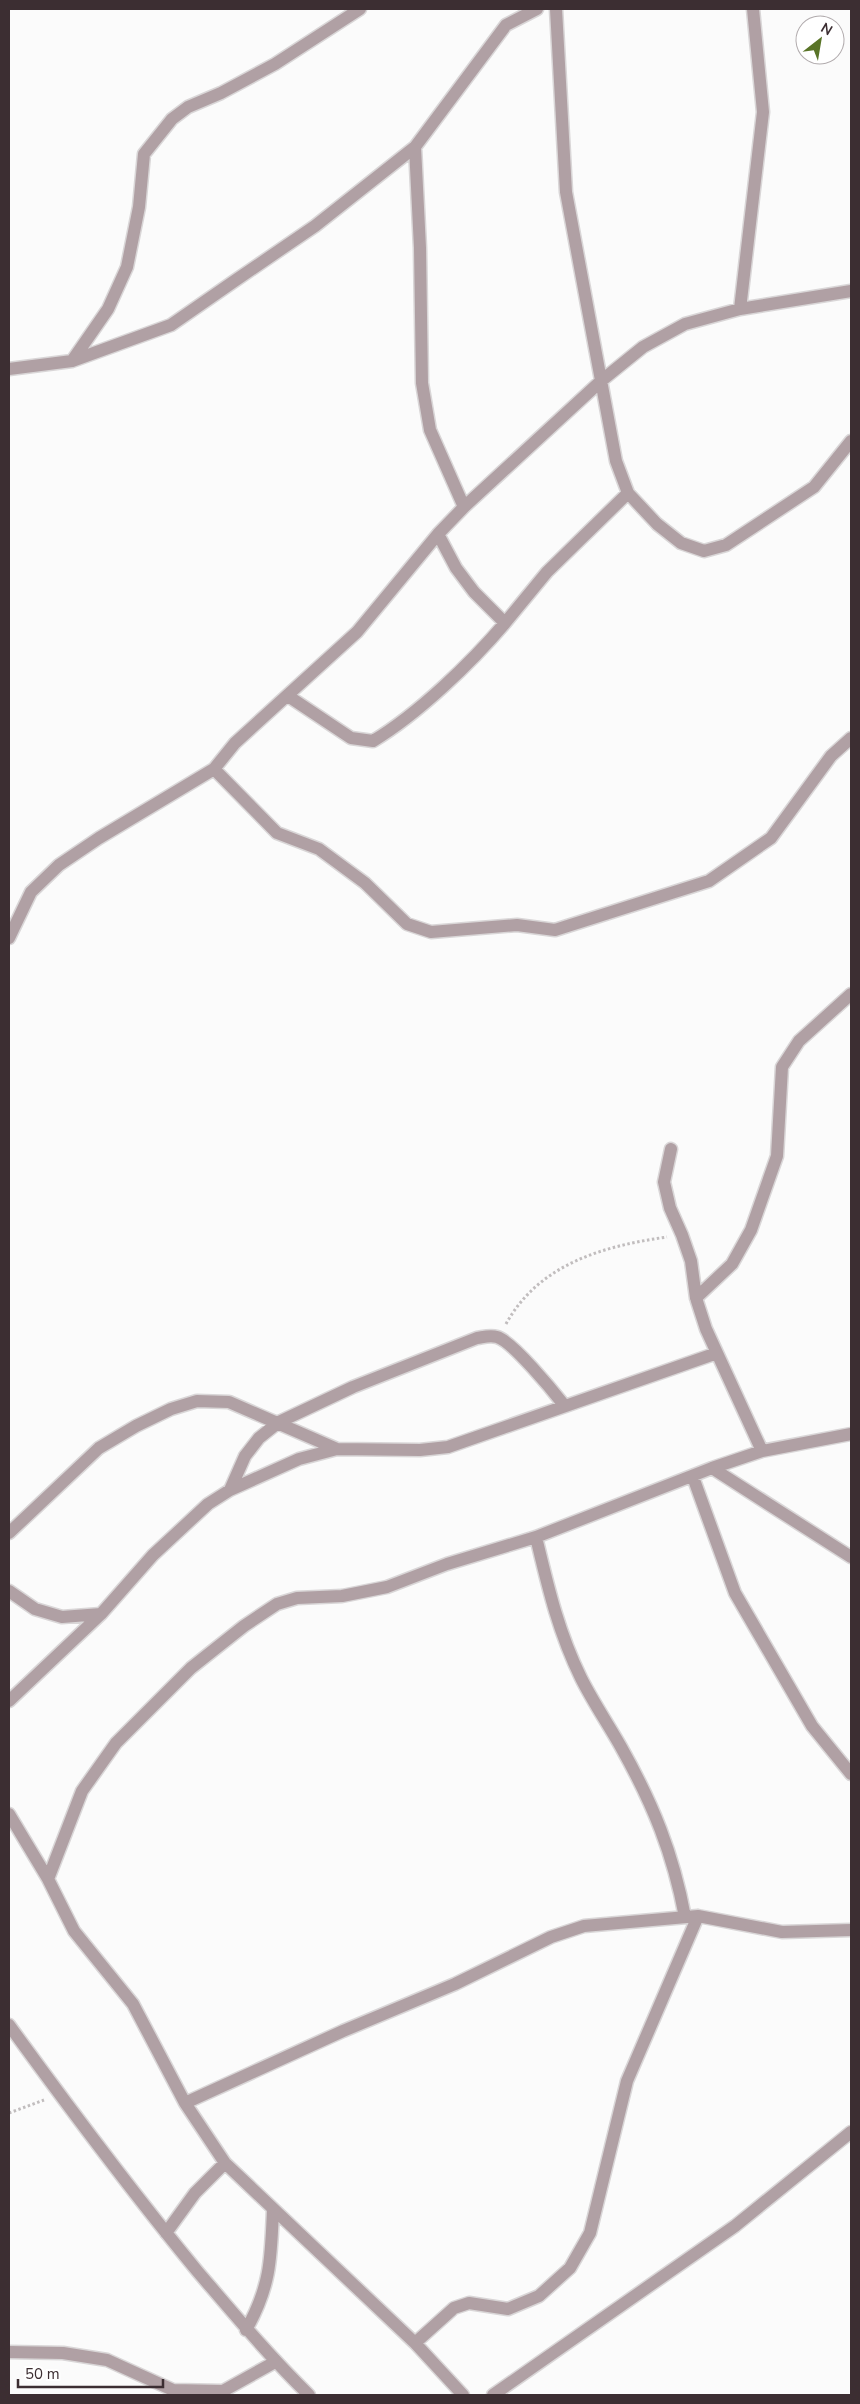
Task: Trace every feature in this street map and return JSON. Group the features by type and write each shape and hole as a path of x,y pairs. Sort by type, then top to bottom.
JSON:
{"street":[{"path":"72,361 108,309 127,267 139,207 144,154 172,119 188,107 221,93 275,64 360,9"},
{"path":"9,369 72,361 171,325 315,226 415,147 506,25 537,9"},
{"path":"556,9 566,192 616,461 628,492 657,524 681,542 704,551 726,545 814,486 851,441"},
{"path":"740,309 763,112 753,9"},
{"path":"415,147 420,248 422,383 430,430 464,507"},
{"path":"9,938 31,892 59,865 99,838 214,769 235,743 357,632 438,534 464,507 601,381 643,347 685,324 740,309 851,291"},
{"path":"288,696 351,738 373,741 403,721 472,658 547,572 628,492"},
{"path":"438,534 456,568 504,623"},
{"path":"214,769 277,833 319,849 365,883 407,924 431,932 517,925 555,930 709,881 771,838 832,756 851,738"},
{"path":"696,1298 732,1264 751,1230 777,1156 782,1067 799,1040 851,994"},
{"path":"671,1149 664,1182 670,1208 682,1235 690,1261 696,1298 706,1329 762,1451"},
{"path":"230,1490 245,1456 259,1438 279,1422 353,1387 477,1338 488,1336 499,1338 546,1381 564,1405"},
{"path":"9,1701 101,1614 153,1555 208,1504 230,1490 299,1459 337,1449 420,1450 448,1447 717,1353"},
{"path":"9,1533 99,1448 170,1409 197,1401 228,1402 279,1422 337,1449"},
{"path":"48,1879 82,1791 116,1743 190,1668 244,1626 277,1604 297,1598 342,1596 387,1587 447,1564 536,1537 712,1468 762,1451 851,1434"},
{"path":"712,1468 851,1556"},
{"path":"693,1477 735,1593 812,1726 851,1774"},
{"path":"415,2342 454,2308 470,2303 508,2309 539,2296 570,2268 590,2233 627,2081 691,1917 662,1831 622,1748 582,1679 558,1624 536,1537"},
{"path":"9,1591 34,1609 62,1617 101,1614"},
{"path":"9,1814 48,1879 74,1931 133,2004 185,2102 225,2163 415,2342 463,2395"},
{"path":"185,2102 343,2030 455,1984 551,1937 584,1926 691,1917 782,1932 851,1930"},
{"path":"9,2025 58,2094 166,2233 246,2330 309,2395"},
{"path":"492,2395 735,2226 851,2132"},
{"path":"166,2233 195,2194 225,2163"},
{"path":"246,2330 260,2305 269,2272 273,2209"},
{"path":"9,2352 63,2353 107,2360 173,2390 223,2391 275,2362"}],"path":[{"path":"499,1338 515,1308 538,1282 570,1262 629,1242 682,1235"},
{"path":"9,2114 58,2094"}]}
